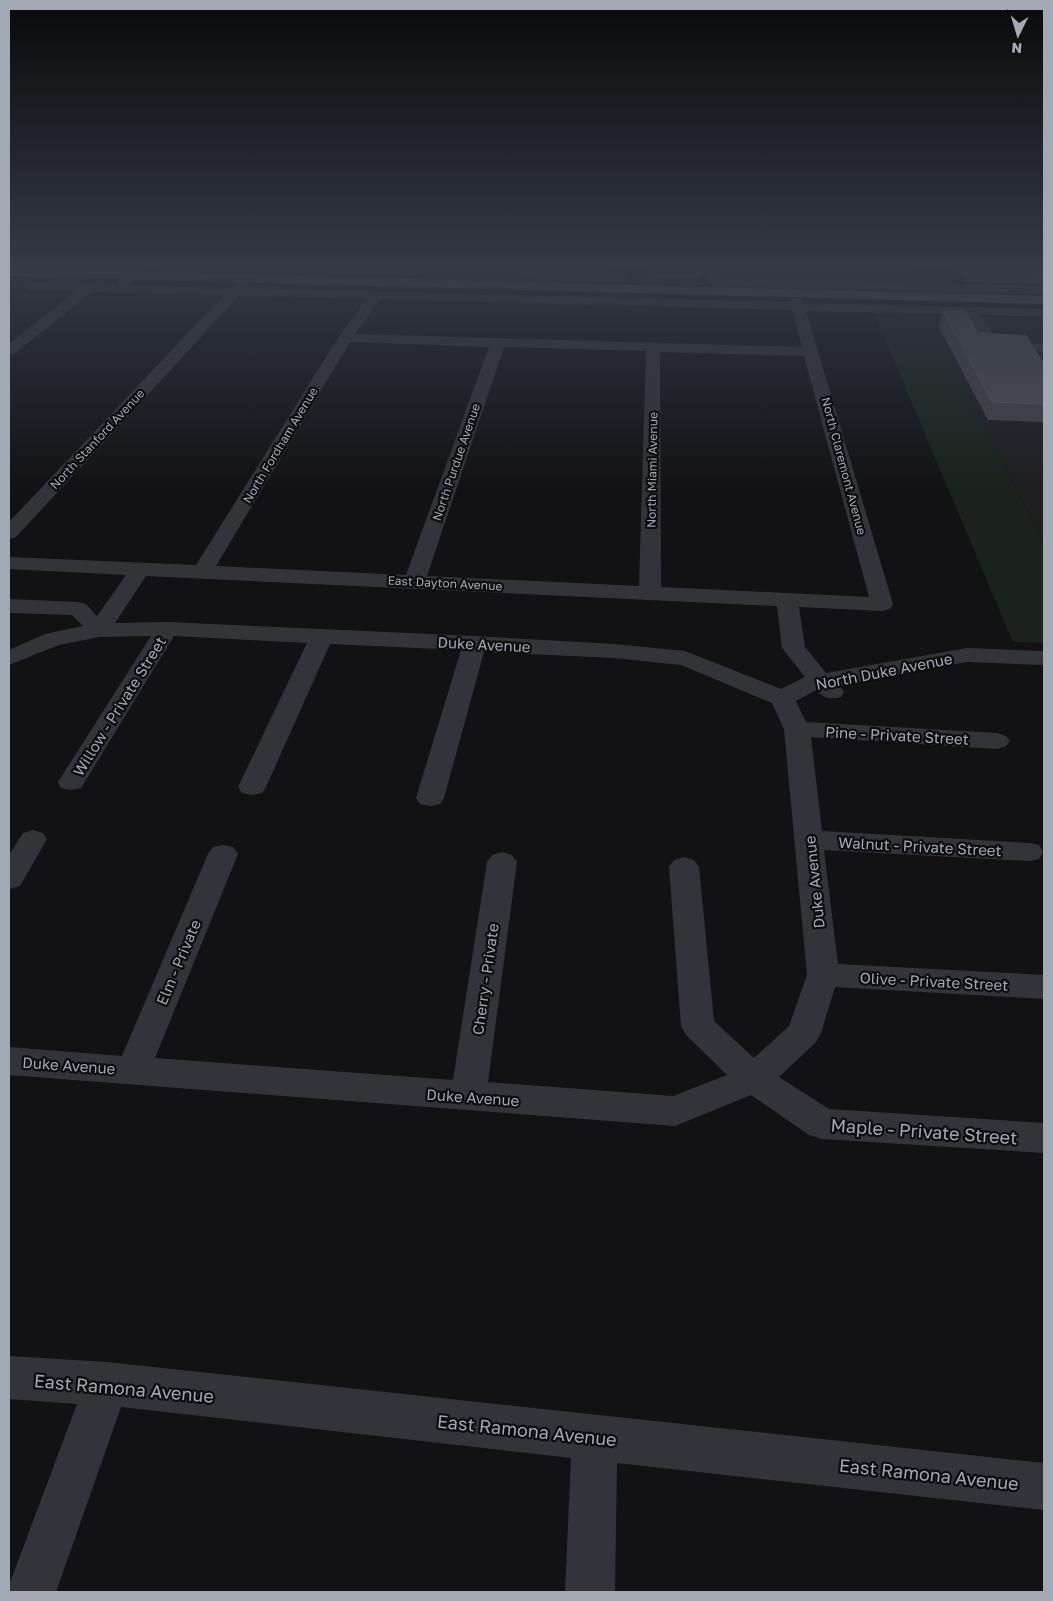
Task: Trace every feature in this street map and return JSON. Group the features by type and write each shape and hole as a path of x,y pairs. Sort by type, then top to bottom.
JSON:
{"street":[{"path":"9,351 22,341"},
{"name":"North Stanford Avenue","path":"9,533 189,341"},
{"name":"North Fordham Avenue","path":"202,572 343,341"},
{"path":"428,341 812,352"},
{"name":"North Claremont Avenue","path":"808,341 882,604"},
{"path":"989,341 993,347 1041,348"},
{"name":"North Purdue Avenue","path":"415,581 498,343"},
{"name":"North Miami Avenue","path":"650,592 653,347"},
{"name":"East Dayton Avenue","path":"9,563 882,604"},
{"path":"9,606 78,609 99,630 140,569"},
{"path":"786,600 794,648 829,690"},
{"name":"Duke Avenue","path":"9,658 53,639 99,630 167,629 321,638 475,643 614,651 685,658 782,698 797,729 823,974 804,1033 754,1079 675,1111 9,1061"},
{"name":"Willow - Private Street","path":"72,782 167,629"},
{"path":"252,786 321,638"},
{"path":"430,798 475,643"},
{"name":"North Duke Avenue","path":"829,690 968,655 1044,658"},
{"name":"North Duke Avenue","path":"829,690 980,670 1044,672"},
{"name":"North Duke Avenue","path":"782,698 828,700 829,690"},
{"name":"Pine - Private Street","path":"797,729 997,740"},
{"path":"9,878 33,839"},
{"name":"Walnut - Private Street","path":"810,840 1029,852"},
{"name":"Elm - Private","path":"133,1070 223,854"},
{"name":"Cherry - Private","path":"468,1096 502,862"},
{"name":"Maple - Private Street","path":"684,867 698,1026 754,1079 822,1124 1044,1138"},
{"name":"Olive - Private Street","path":"823,974 1044,987"},
{"name":"East Ramona Avenue","path":"9,1378 107,1384 1044,1486"},
{"path":"31,1592 107,1384"},
{"path":"590,1592 595,1438"}],"shaded area":[{"path":"886,341 1044,341 1044,542 941,346 887,344"},
{"path":"887,344 941,346 1044,542 1044,643 1013,642"}],"building":[{"path":"959,341 1029,341 1044,364 1044,404 992,402"}]}
